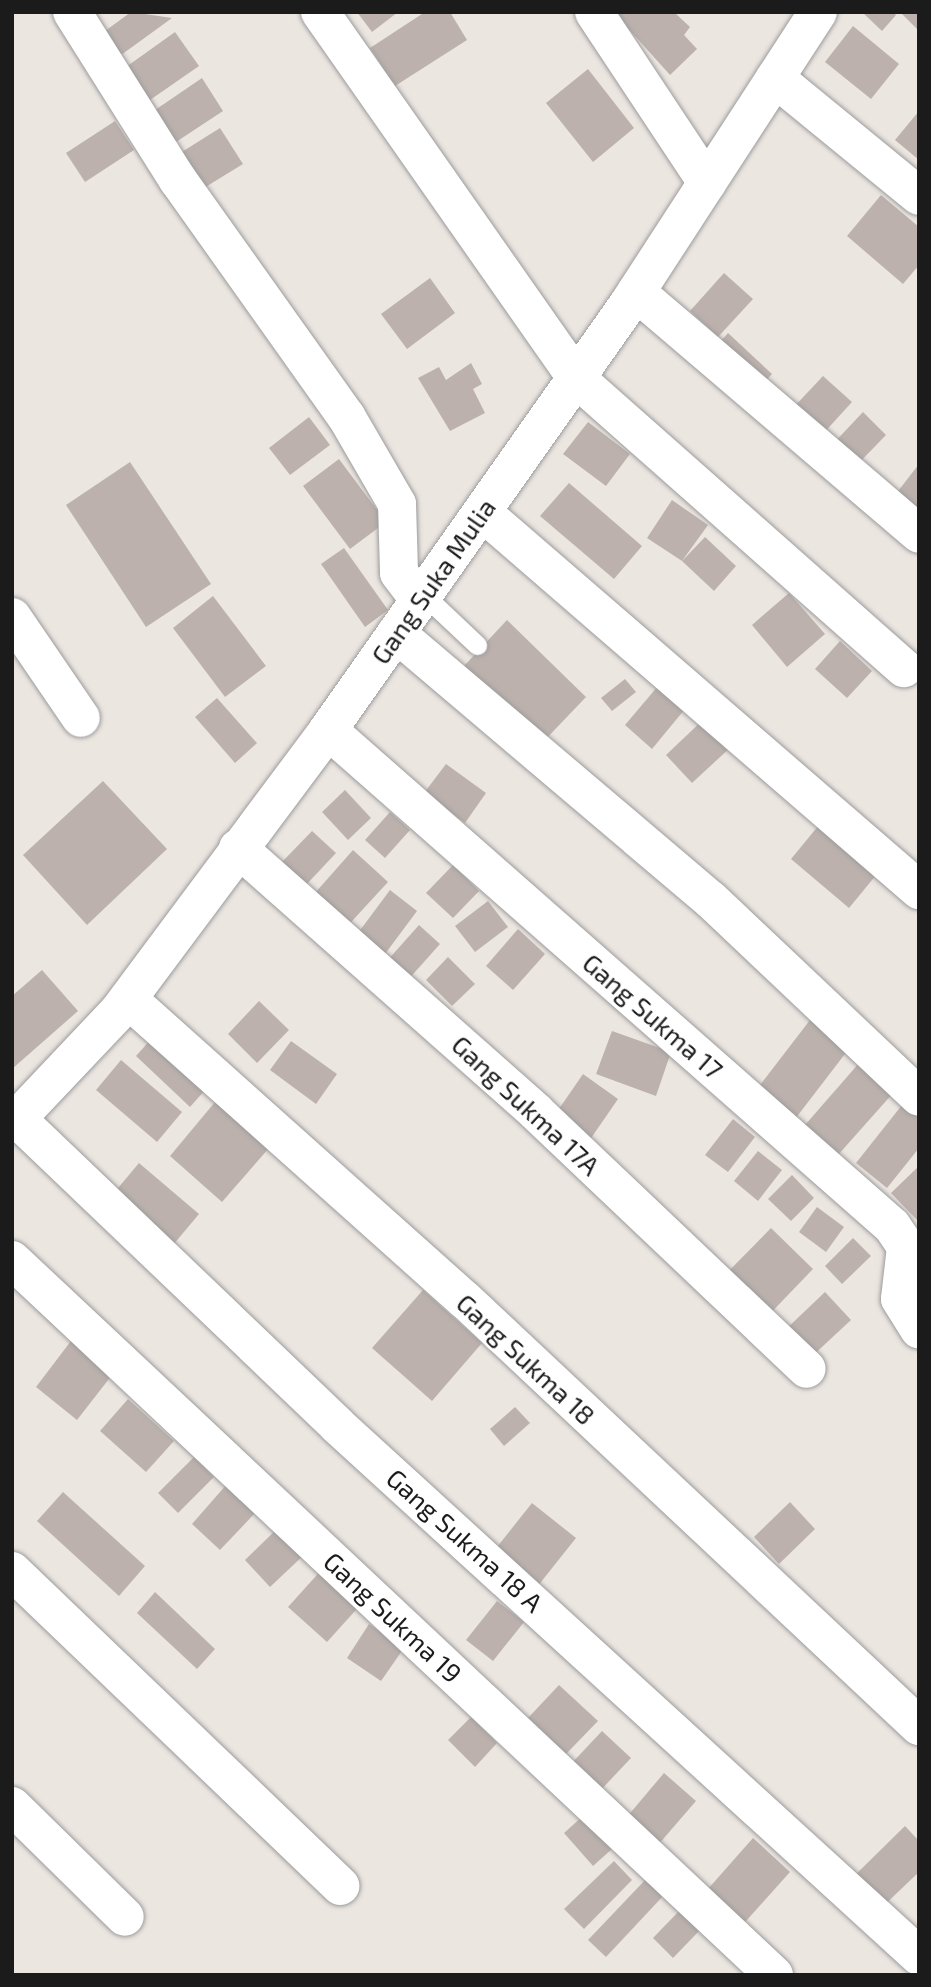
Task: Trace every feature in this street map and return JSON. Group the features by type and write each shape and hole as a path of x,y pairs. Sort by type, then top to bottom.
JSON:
{"street":[{"path":"72,12 178,180 346,416 397,504 399,573 421,597"},
{"path":"320,12 576,378 904,668"},
{"path":"594,12 708,183"},
{"name":"Gang Suka Mulia","path":"13,1120 128,999 328,730 636,292 818,12"},
{"path":"775,78 919,196"},
{"path":"636,292 919,534"},
{"path":"481,512 919,890"},
{"path":"12,617 81,718"},
{"path":"396,633 711,900 919,1097"},
{"name":"Gang Sukma 17","path":"328,730 892,1226 906,1247 900,1299 919,1330"},
{"name":"Gang Sukma 17A","path":"238,848 536,1112 807,1369"},
{"name":"Gang Sukma 18","path":"128,999 465,1300 919,1726"},
{"name":"Gang Sukma 18 A","path":"13,1120 337,1425 919,1956"},
{"name":"Gang Sukma 19","path":"12,1260 774,1975"},
{"path":"12,1571 340,1886"},
{"path":"12,1806 125,1917"}],"lane":[{"path":"421,597 477,645"}],"building":[{"path":"131,12 172,18 117,58 101,34"},
{"path":"357,12 398,12 372,32"},
{"path":"425,12 450,12 467,40 395,86 370,48"},
{"path":"621,12 674,12 690,27 684,35 697,49 670,75 617,16"},
{"path":"862,12 893,12 896,15 882,31"},
{"path":"900,12 919,12 919,31"},
{"path":"853,26 899,64 871,99 825,62"},
{"path":"175,32 199,66 150,100 126,67"},
{"path":"588,69 634,128 593,162 546,103"},
{"path":"202,78 223,111 176,142 155,110"},
{"path":"919,111 919,160 895,140"},
{"path":"115,121 134,150 85,182 66,153"},
{"path":"220,128 243,164 199,191 177,155"},
{"path":"881,195 919,227 919,265 903,284 847,236"},
{"path":"724,273 753,299 718,337 690,311"},
{"path":"430,278 455,313 407,349 381,314"},
{"path":"728,333 772,374 757,390 713,350"},
{"path":"471,363 482,384 473,389 485,413 450,431 418,378 439,367 446,380"},
{"path":"823,376 852,402 821,436 792,409"},
{"path":"863,412 886,435 853,469 830,447"},
{"path":"309,417 330,445 290,475 269,448"},
{"path":"588,422 630,454 606,486 563,454"},
{"path":"339,459 386,522 350,549 303,486"},
{"path":"130,462 211,584 146,627 66,505"},
{"path":"919,464 919,515 892,499"},
{"path":"569,483 642,546 614,579 540,516"},
{"path":"672,500 708,525 682,561 647,538"},
{"path":"705,537 736,566 714,591 682,561"},
{"path":"344,548 388,610 365,627 321,564"},
{"path":"789,593 825,634 787,667 752,625"},
{"path":"213,596 266,666 225,697 173,628"},
{"path":"507,620 586,697 543,742 464,666"},
{"path":"840,641 872,671 847,698 815,669"},
{"path":"625,679 636,692 612,711 601,698"},
{"path":"658,686 685,709 652,749 625,725"},
{"path":"217,698 257,743 235,763 195,717"},
{"path":"706,717 732,746 692,783 666,755"},
{"path":"446,764 486,793 465,823 424,793"},
{"path":"103,781 167,849 87,925 23,855"},
{"path":"345,790 371,818 348,840 322,812"},
{"path":"390,812 410,830 385,858 365,840"},
{"path":"819,825 877,874 849,908 791,859"},
{"path":"312,831 336,853 306,885 282,862"},
{"path":"353,850 388,882 341,933 307,902"},
{"path":"453,865 479,891 453,918 426,893"},
{"path":"390,890 417,911 385,954 358,933"},
{"path":"488,901 508,927 475,952 455,926"},
{"path":"419,925 440,944 407,981 386,962"},
{"path":"518,929 545,954 513,990 486,966"},
{"path":"448,957 475,984 452,1006 426,980"},
{"path":"42,970 78,1011 12,1069 12,996"},
{"path":"259,1001 289,1030 257,1063 228,1034"},
{"path":"810,1020 848,1050 792,1123 754,1093"},
{"path":"612,1031 671,1052 656,1096 596,1074"},
{"path":"152,1038 206,1089 190,1107 136,1056"},
{"path":"291,1041 337,1074 316,1104 270,1070"},
{"path":"121,1060 182,1112 157,1142 96,1090"},
{"path":"860,1062 894,1092 838,1155 805,1125"},
{"path":"583,1074 618,1099 587,1144 552,1119"},
{"path":"215,1102 269,1148 222,1202 170,1156"},
{"path":"902,1105 919,1118 919,1148 887,1188 856,1163"},
{"path":"733,1119 755,1137 728,1172 705,1155"},
{"path":"758,1151 782,1170 758,1201 734,1181"},
{"path":"139,1163 199,1214 173,1245 113,1194"},
{"path":"919,1166 919,1219 917,1220 891,1193"},
{"path":"792,1175 814,1198 791,1221 768,1199"},
{"path":"817,1207 844,1227 826,1252 799,1232"},
{"path":"771,1228 813,1269 761,1323 719,1281"},
{"path":"853,1238 871,1256 842,1284 825,1266"},
{"path":"423,1290 482,1343 432,1401 372,1348"},
{"path":"825,1292 851,1320 808,1360 783,1332"},
{"path":"77,1333 119,1366 77,1420 36,1387"},
{"path":"128,1399 174,1441 146,1472 100,1431"},
{"path":"515,1407 530,1423 504,1446 490,1429"},
{"path":"194,1457 214,1477 178,1513 158,1493"},
{"path":"227,1484 257,1511 220,1550 192,1524"},
{"path":"63,1492 145,1566 119,1596 37,1521"},
{"path":"790,1502 815,1529 779,1564 754,1537"},
{"path":"532,1503 576,1538 537,1587 493,1552"},
{"path":"280,1526 306,1553 270,1587 245,1560"},
{"path":"325,1566 364,1601 327,1642 288,1607"},
{"path":"155,1592 215,1649 197,1669 137,1613"},
{"path":"497,1601 524,1622 493,1661 466,1640"},
{"path":"369,1624 404,1648 381,1681 347,1658"},
{"path":"559,1685 598,1721 566,1754 528,1718"},
{"path":"471,1717 497,1743 475,1767 448,1740"},
{"path":"602,1731 631,1758 598,1793 570,1765"},
{"path":"664,1773 696,1801 658,1845 626,1818"},
{"path":"583,1816 612,1849 593,1866 564,1833"},
{"path":"905,1826 919,1841 919,1872 877,1912 848,1882"},
{"path":"753,1838 790,1872 737,1931 700,1898"},
{"path":"614,1861 632,1880 584,1929 564,1909"},
{"path":"647,1878 665,1894 606,1957 588,1940"},
{"path":"681,1909 701,1929 673,1958 653,1938"}]}
